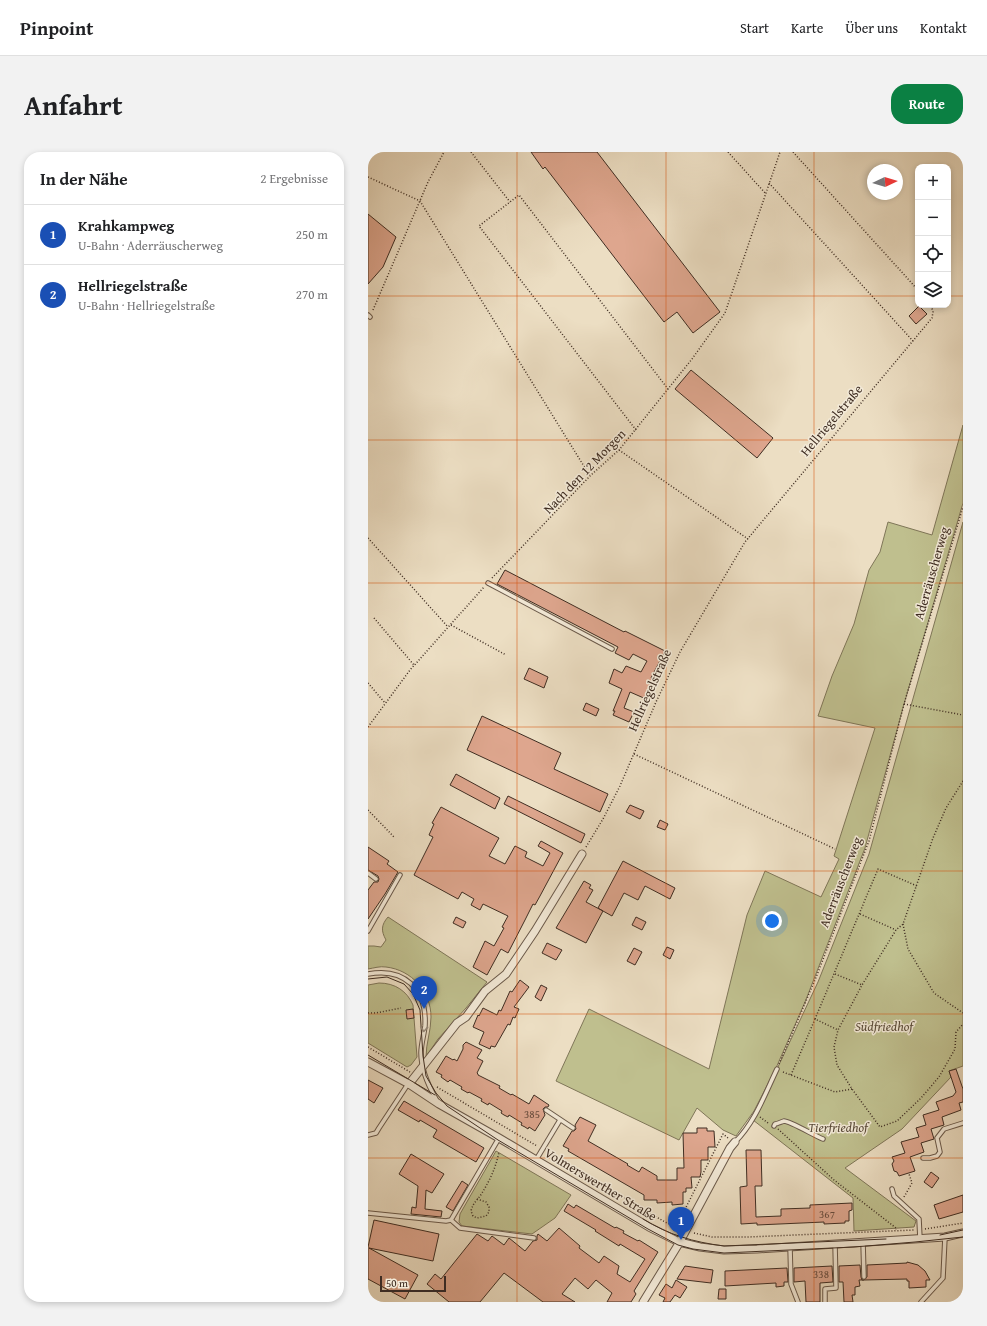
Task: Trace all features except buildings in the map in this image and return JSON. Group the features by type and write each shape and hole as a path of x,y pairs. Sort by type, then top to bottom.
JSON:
{"street":[{"path":"409,1084 457,1023 466,1017 485,991 506,974 535,931 582,854"},
{"name":"Volmerswerther Straße","path":"370,1062 649,1227 679,1242 700,1247 724,1250 945,1237 963,1233"},
{"path":"643,1302 679,1242 730,1148 735,1142"}],"lane":[{"path":"488,583 612,649"},
{"path":"368,873 376,878"},
{"path":"368,931 400,875"},
{"path":"368,974 384,972 398,975 410,983 419,994 422,1000 425,1015 421,1053 422,1067 424,1076 439,1104"},
{"path":"735,1142 743,1134 755,1114 777,1069"},
{"path":"368,1135 376,1133 409,1084"},
{"path":"546,1110 573,1128"},
{"path":"536,1160 560,1120"},
{"path":"774,1126 775,1124 784,1121 823,1139"},
{"path":"923,1158 937,1156 940,1152 938,1138 944,1129 963,1123"},
{"path":"451,1220 499,1138"},
{"path":"892,1189 894,1196 919,1218 920,1238"},
{"path":"368,1213 446,1221 451,1220"},
{"path":"451,1220 460,1228 534,1238"},
{"path":"921,1302 943,1278 945,1237"},
{"path":"863,1242 864,1277"},
{"path":"825,1302 825,1289 836,1288 835,1244"},
{"path":"790,1247 792,1284 798,1302"}],"path":[{"path":"369,316 428,182 444,152"},
{"path":"471,152 510,202"},
{"path":"728,152 766,194"},
{"name":"Nach den 12 Morgen","path":"368,727 414,665 448,627 590,476 619,450 692,359 725,313 780,152"},
{"path":"793,152 915,287"},
{"path":"368,177 420,201 590,476"},
{"path":"769,183 913,341"},
{"path":"636,430 479,226 519,195 668,390"},
{"name":"Hellriegelstraße","path":"582,854 603,819 680,652 748,538 932,318 932,308"},
{"path":"619,450 748,538"},
{"name":"Aderräuscherweg","path":"777,1069 815,980 869,841 904,704 963,507"},
{"path":"368,538 448,627"},
{"path":"374,618 414,665"},
{"path":"451,625 506,655"},
{"path":"368,683 385,703"},
{"path":"904,704 963,715"},
{"path":"634,754 835,849"},
{"path":"963,781 946,808 933,838 903,924 896,930 862,985 838,1030 834,1047 837,1065 852,1089 880,1127 897,1121 921,1098 939,1077 955,1049 956,1032 963,1024"},
{"path":"368,810 394,837"},
{"path":"792,1075 878,869 917,886"},
{"path":"860,914 896,930"},
{"path":"903,924 908,949 934,993 963,1013"},
{"path":"835,974 862,985"},
{"path":"368,1013 380,1013 401,1008"},
{"path":"815,1019 838,1030"},
{"path":"368,1048 413,1073"},
{"path":"777,1069 835,1092 852,1089"},
{"path":"433,1085 542,1150 682,1230"},
{"path":"755,1114 774,1126 834,1180 896,1228 896,1230"},
{"path":"670,1238 723,1134 735,1142"},
{"path":"477,1199 486,1202 489,1206 489,1212 486,1216 477,1218 473,1216 471,1211 473,1204 477,1199 481,1195 494,1169 499,1150"},
{"path":"901,1202 912,1183 909,1174"},
{"path":"694,1233 712,1236 742,1237 919,1230 941,1228 963,1223"}],"green space":[{"path":"963,425 963,503 904,704 865,848 805,1002 776,1068 754,1111 736,1136 723,1130 697,1108 679,1140 556,1081 589,1009 709,1069 747,915 765,871 821,897 839,859 834,856 875,728 818,716 832,676 854,624 869,570 880,552 888,522 932,535"},
{"name":"Südfriedhof","path":"963,522 963,1066 949,1071 951,1077 902,1129 845,1168 916,1221 914,1227 854,1231 853,1198 753,1120 818,982 869,854"},
{"path":"388,917 487,982 438,1039 426,1057 431,1017 428,999 424,991 412,978 395,969 382,967 368,969 368,946 381,947 386,940 382,928"},
{"path":"379,983 390,984 400,989 404,992 413,1005 417,1057 411,1065 407,1067 368,1043 368,985"},
{"path":"496,1151 571,1195 555,1218 532,1234 462,1226 459,1222 460,1214"}],"tram line":[{"path":"368,979 387,977 404,984 413,994 420,1010 426,1076 436,1093 447,1106 498,1140 648,1229 678,1245 693,1249 724,1253 854,1247 963,1237"},
{"path":"368,1055 435,1095"},
{"path":"643,1219 672,1234 724,1246 886,1239"},
{"path":"940,1235 963,1230"}],"place":[{"name":"Hellriegelstraße","path":"424,1009"},
{"name":"Krahkampweg","path":"681,1240"}],"park label":[{"name":"Tierfriedhof","path":"838,1127"}]}
